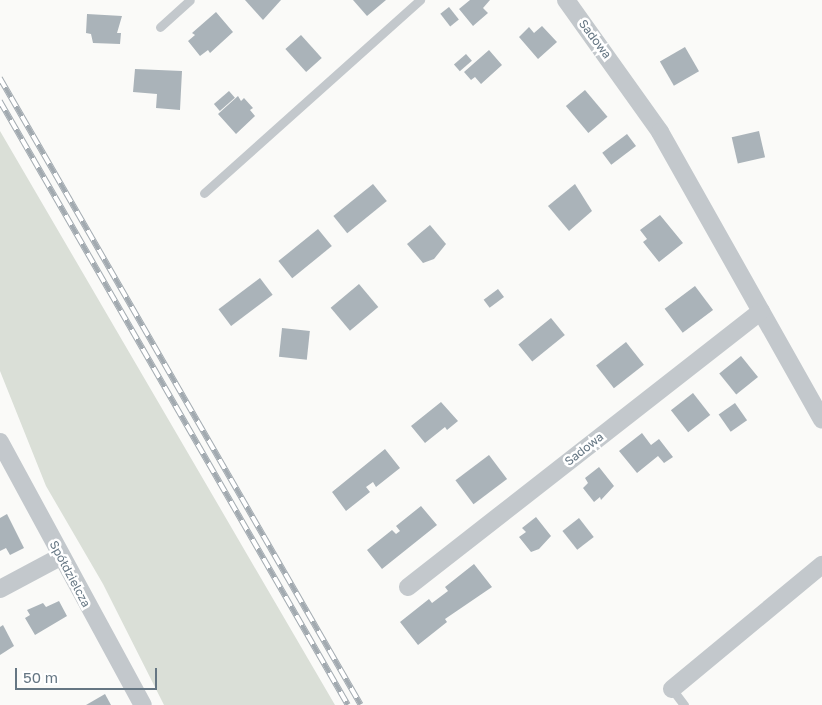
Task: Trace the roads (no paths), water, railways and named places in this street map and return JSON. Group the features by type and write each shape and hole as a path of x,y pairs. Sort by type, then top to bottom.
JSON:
{"street":[{"name":"Sadowa","path":"566,0 660,132 822,420"},
{"name":"Sadowa","path":"408,587 761,311"},
{"name":"Spółdzielcza","path":"0,442 60,557 142,705"},
{"path":"0,589 60,557"},
{"path":"672,690 822,565"}],"lane":[{"path":"160,27 190,0"},
{"path":"204,193 420,0"},
{"path":"672,690 684,705"}],"railway":[{"path":"0,78 361,705"},
{"path":"0,101 348,705"}]}
